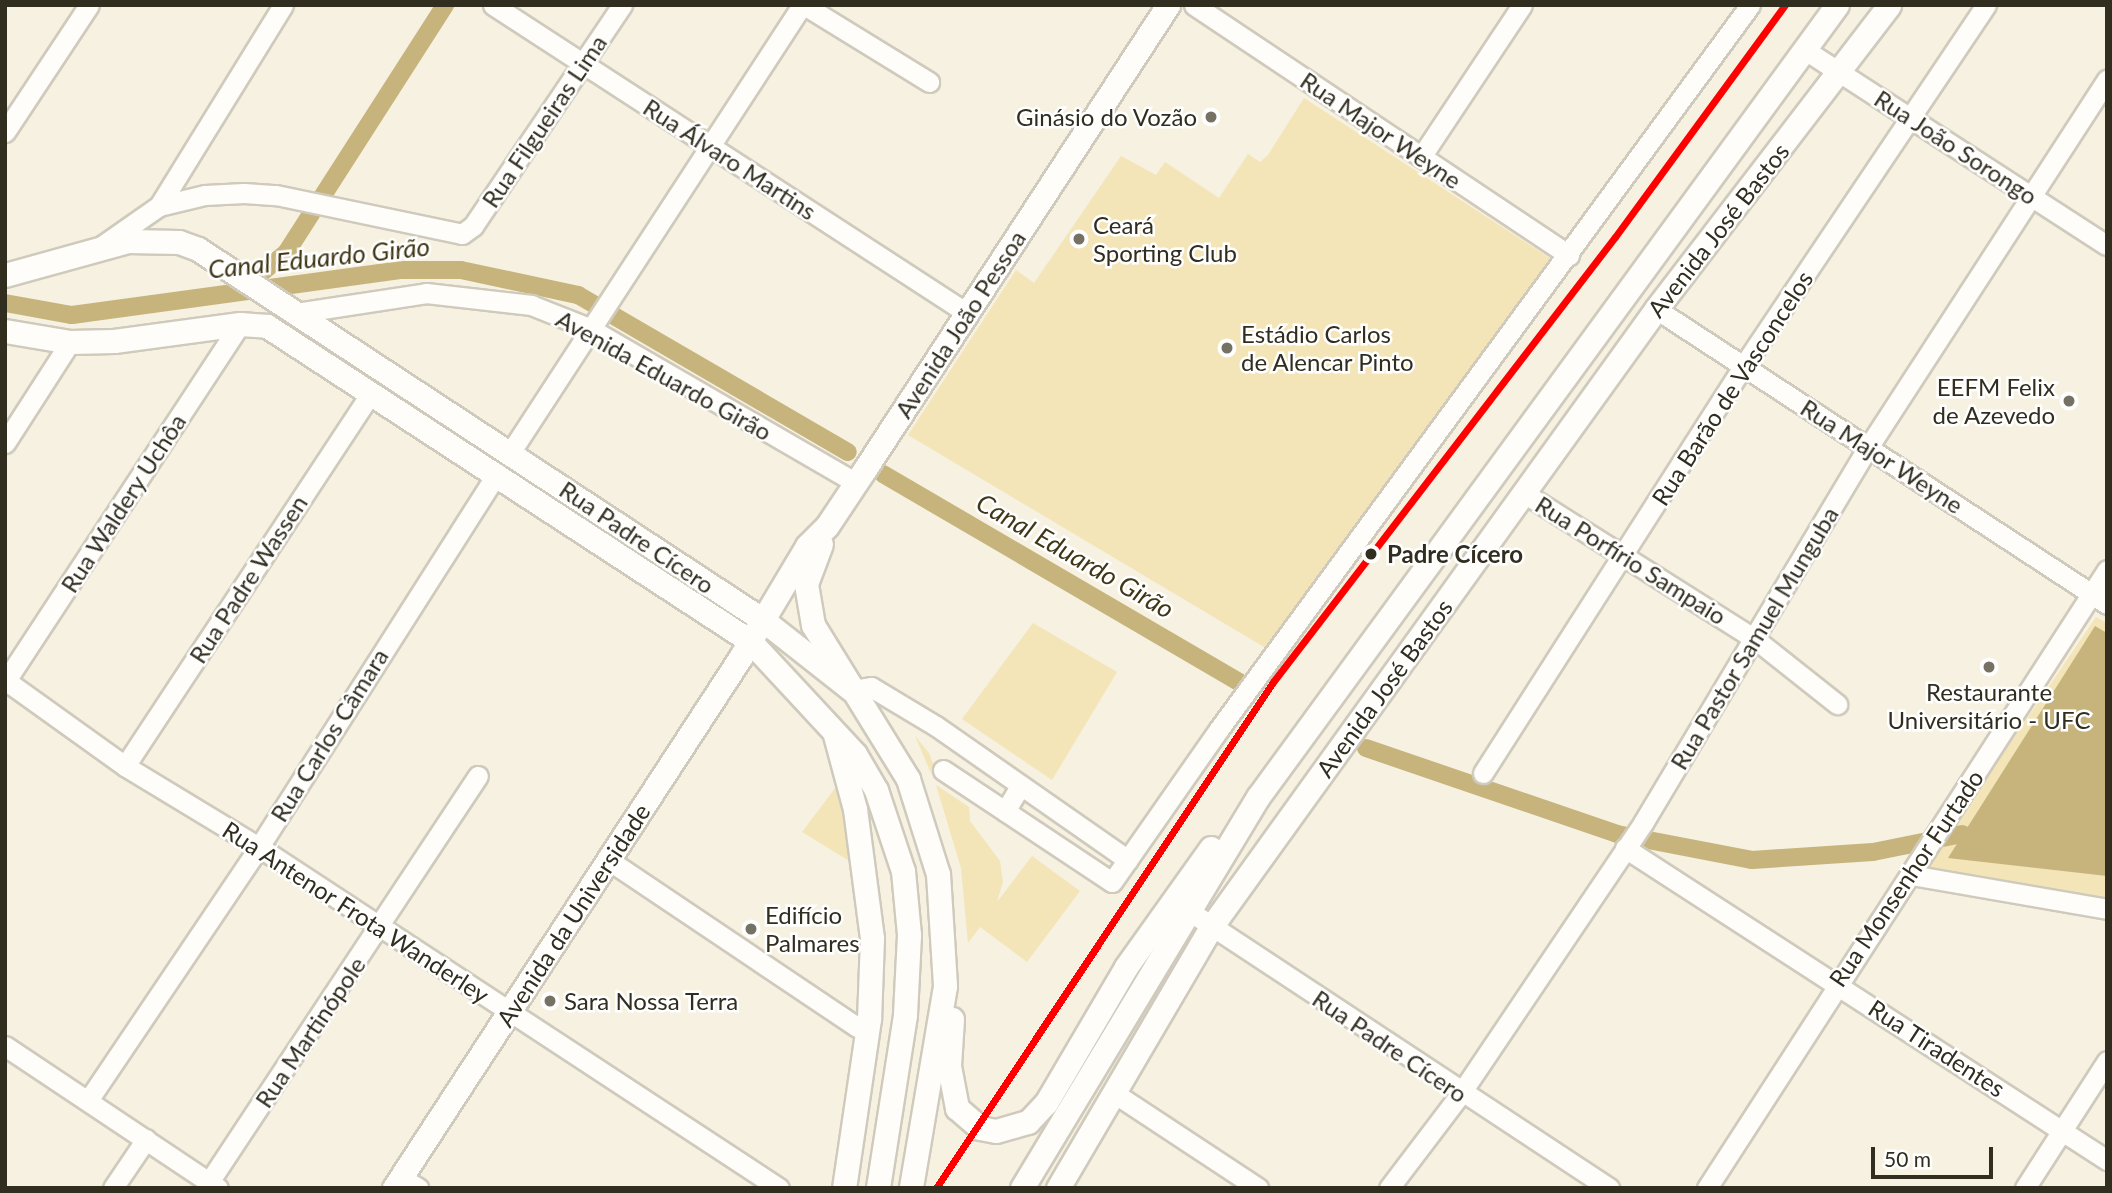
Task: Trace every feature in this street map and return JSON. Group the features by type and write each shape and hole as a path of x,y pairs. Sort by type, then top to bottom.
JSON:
{"main road":[{"name":"Avenida João Pessoa","path":"751,641 807,546 827,527 1168,5"},
{"name":"Avenida José Bastos","path":"1022,1188 1181,906 1837,5"},
{"name":"Avenida José Bastos","path":"1058,1188 1211,927 1656,309 1889,5"},
{"name":"Rua Padre Cícero","path":"102,246 128,241 179,242 198,248 763,620 852,690"},
{"path":"5,275 102,246"},
{"path":"5,331 70,342 154,337 240,324"},
{"name":"Rua Padre Cícero","path":"240,324 267,326 497,473 751,641 855,754 876,790 903,870 909,935 901,1060 878,1188"},
{"path":"827,527 810,569 806,598 813,625 908,779 938,874 945,986 911,1188"},
{"name":"Avenida da Universidade","path":"405,1184 607,859 751,641"},
{"path":"835,735 855,809 872,938 869,1019 844,1188"},
{"path":"945,986 953,1011 949,1066 954,1101 967,1121 996,1131 1028,1122 1045,1103 1126,967 1181,906"}],"street":[{"path":"5,132 89,5"},
{"path":"102,246 159,206 283,5"},
{"name":"Rua Álvaro Martins","path":"493,5 967,313"},
{"name":"Rua Filgueiras Lima","path":"159,206 205,195 244,193 307,202 462,234 472,226 622,5"},
{"path":"510,453 592,325 615,295 712,149 803,5 929,82"},
{"name":"Rua Major Weyne","path":"1194,5 1569,255"},
{"path":"1421,157 1522,5"},
{"name":"Rua Barão de Vasconcelos","path":"1483,773 1744,365 1913,118 1986,5"},
{"path":"943,770 1112,882 1219,729 1569,255 1742,8"},
{"name":"Rua João Sorongo","path":"1805,50 2107,244"},
{"name":"Rua Pastor Samuel Munguba","path":"1389,1188 1461,1093 1643,822 1869,446 2029,195 2107,79"},
{"name":"Avenida Eduardo Girão","path":"288,308 426,293 509,300 592,325 856,483"},
{"name":"Rua Major Weyne","path":"1656,309 2099,599"},
{"name":"Rua Waldery Uchôa","path":"6,680 240,324"},
{"path":"5,443 70,342"},
{"name":"Rua Padre Wassen","path":"125,766 371,393"},
{"name":"Rua Carlos Câmara","path":"89,1099 259,847 497,473"},
{"name":"Rua Porfírio Sampaio","path":"1524,493 1755,639 1837,704"},
{"name":"Rua Monsenhor Furtado","path":"1707,1188 1837,982 2099,599 2107,570"},
{"name":"Rua Antenor Frota Wanderley","path":"6,680 125,766 259,847 779,1188"},
{"name":"Rua Padre Cícero","path":"852,690 871,687 936,726 1019,788 1128,860"},
{"name":"Rua Martinópole","path":"214,1185 478,776"},
{"path":"1005,811 1019,788"},
{"name":"Rua Tiradentes","path":"1627,845 2107,1160"},
{"path":"607,859 857,1027"},
{"path":"1911,875 2107,909"},
{"name":"Rua Padre Cícero","path":"1181,906 1609,1188"},
{"path":"5,1046 89,1099 214,1185"},
{"path":"2025,1188 2107,1060"},
{"path":"1114,1093 1258,1188"},
{"path":"113,1188 146,1139"}],"shaded area":[{"name":"Estádio Carlos de Alencar Pinto","path":"1304,98 1553,260 1270,645 1264,647 908,435 1016,270 1034,283 1121,156 1156,175 1165,162 1219,198 1248,154 1260,162 1268,155"},
{"path":"2096,617 2107,623 2107,903 1922,873"},
{"path":"1033,623 1117,672 1052,780 962,719"},
{"path":"2095,626 2107,633 2107,876 1948,858"},
{"path":"915,736 929,753 938,777 931,773"},
{"path":"839,783 861,868 802,832"},
{"path":"936,785 969,807 970,821 1000,861 1003,882 997,902 1032,856 1080,891 1027,962 980,927 968,943 961,868"}],"waterway":[{"path":"240,290 286,253 445,5"},
{"name":"Canal Eduardo Girão","path":"5,303 72,315 400,270 461,270 578,295 848,452"},
{"name":"Canal Eduardo Girão","path":"883,474 1240,683"},
{"path":"1366,748 1617,834 1752,860 1873,852 1962,834"}],"transit line":[{"path":"936,1188 1273,682 1615,237 1785,5"}],"place":[{"name":"Ginásio do Vozão","path":"1211,117"},
{"name":"Ceará Sporting Club","path":"1079,239"},
{"name":"Estádio Carlos de Alencar Pinto","path":"1227,348"},
{"name":"EEFM Felix de Azevedo","path":"2069,401"},
{"name":"Padre Cícero","path":"1371,554"},
{"name":"Restaurante Universitário - UFC","path":"1989,667"},
{"name":"Edifício Palmares","path":"751,929"},
{"name":"Sara Nossa Terra","path":"550,1001"}]}
